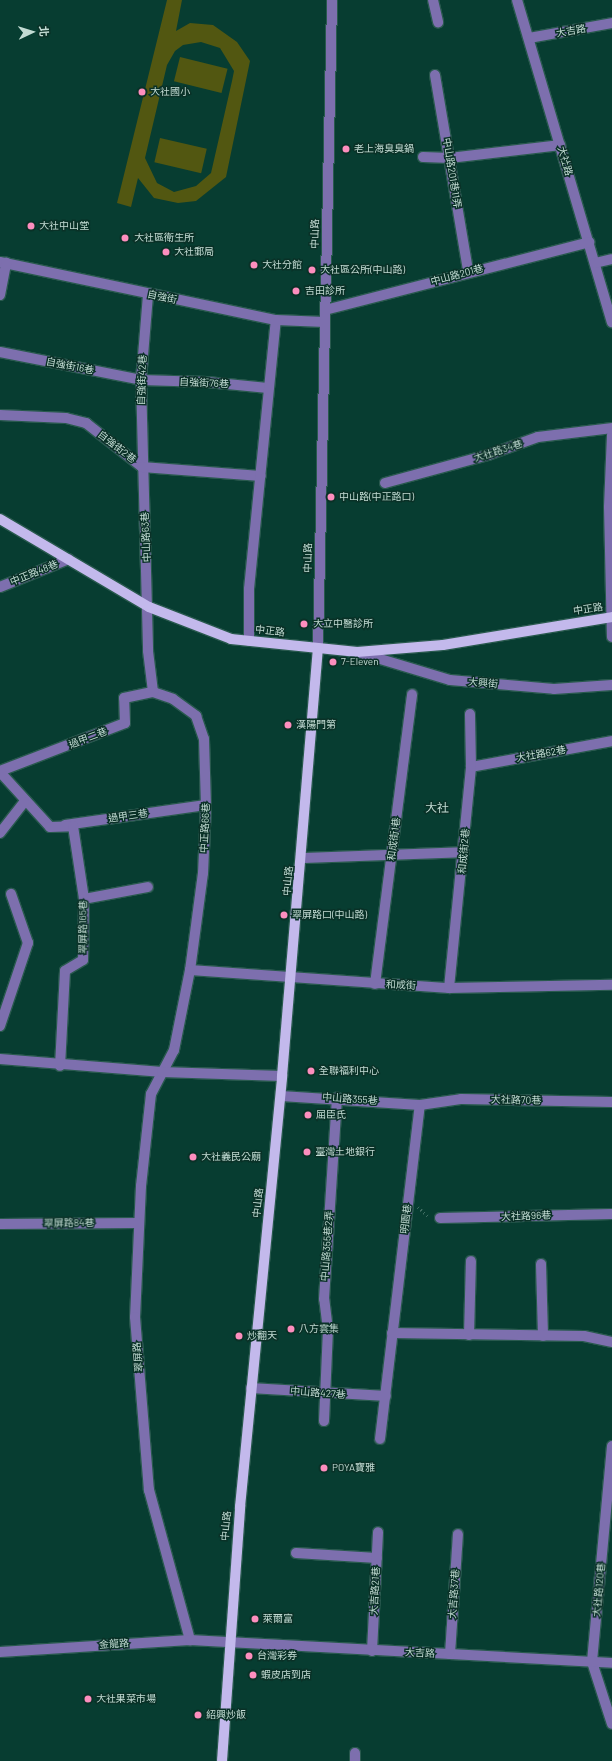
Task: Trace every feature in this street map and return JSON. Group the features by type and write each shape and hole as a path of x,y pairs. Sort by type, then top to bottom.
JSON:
{"main road":[{"name":"中正路","path":"0,519 149,608 231,639 357,652 443,645 611,617"},
{"name":"中山路","path":"222,1761 228,1643 251,1388 281,1096 290,979 302,858 318,649"}],"street":[{"name":"中山路","path":"318,649 332,0"},
{"path":"433,0 438,22"},
{"name":"大社路","path":"518,0 612,322"},
{"name":"大吉路","path":"529,38 612,23"},
{"name":"中山路201巷11弄","path":"435,75 468,271"},
{"path":"422,157 450,158 560,146"},
{"name":"中山路201巷","path":"325,310 468,271 589,242"},
{"path":"595,263 612,259"},
{"path":"0,295 3,262"},
{"name":"自強街","path":"3,262 148,295 276,320 325,322"},
{"name":"自強街42巷","path":"142,467 141,380 148,295"},
{"path":"250,641 249,588 276,320"},
{"name":"自強街16巷","path":"0,352 141,380"},
{"name":"自強街76巷","path":"141,380 207,382 268,388"},
{"name":"自強街2巷","path":"0,415 66,418 86,423 142,467 261,476"},
{"name":"大社路34巷","path":"385,483 488,455 538,437 612,428"},
{"path":"612,435 612,637"},
{"name":"中山路63巷","path":"142,467 149,608"},
{"name":"中正路48巷","path":"0,587 69,559"},
{"path":"149,608 153,692"},
{"name":"大興街","path":"357,652 450,680 554,689 612,685"},
{"name":"過甲二巷","path":"0,771 125,723 124,698 153,692"},
{"name":"中正路66巷","path":"153,692 173,699 196,716 204,739 206,805 203,873 190,970 174,1050 162,1072"},
{"name":"和成街1巷","path":"375,984 412,694"},
{"name":"和成街2巷","path":"449,988 464,852 471,767 470,714"},
{"name":"大社路62巷","path":"471,767 612,741"},
{"path":"0,771 24,802 50,828"},
{"path":"0,833 24,802"},
{"name":"過甲三巷","path":"50,828 206,805"},
{"name":"翠屏路165巷","path":"50,828 73,826 84,899 83,960 65,971 60,1066"},
{"path":"302,858 464,852"},
{"path":"84,899 148,887"},
{"path":"0,1026 28,943 11,894"},
{"name":"和成街","path":"190,970 290,979 449,988 612,985"},
{"path":"0,1059 60,1066 162,1072 282,1076"},
{"name":"翠屏路","path":"162,1072 151,1094 139,1223 135,1317 149,1490 190,1640"},
{"name":"中山路355巷","path":"281,1096 337,1097 420,1105"},
{"name":"中山路355巷2弄","path":"324,1422 328,1330 324,1299 337,1097"},
{"name":"大社路70巷","path":"420,1105 461,1099 612,1102"},
{"name":"明園巷","path":"380,1439 420,1105"},
{"name":"大社路96巷","path":"440,1218 612,1214"},
{"name":"翠屏路84巷","path":"0,1224 139,1223"},
{"path":"469,1335 471,1261"},
{"path":"541,1264 542,1336"},
{"path":"392,1333 584,1336 612,1342"},
{"name":"中山路427巷","path":"251,1388 326,1395 386,1396"},
{"name":"大社路120巷","path":"592,1662 612,1446"},
{"name":"大吉路21巷","path":"372,1651 378,1532"},
{"name":"大吉路37巷","path":"450,1654 458,1534"},
{"path":"296,1553 377,1558"},
{"name":"金龍路","path":"0,1652 190,1640 228,1643"},
{"name":"大吉路","path":"228,1643 612,1663"},
{"path":"592,1662 612,1724"}],"path":[{"path":"408,1205 420,1208 430,1217 440,1218"}],"green space":[{"path":"167,0 182,0 176,31 190,23 213,25 237,42 250,61 226,177 196,201 178,203 154,198 138,178 131,207 117,203","holes":["201,42 220,48 234,71 211,173 196,186 174,192 157,183 145,158 167,65 175,51 183,45"]},
{"path":"180,57 228,69 221,93 174,81"},
{"path":"160,138 207,149 201,173 154,162"}],"place":[{"name":"大社國小","path":"142,92"},
{"name":"老上海臭臭鍋","path":"346,149"},
{"name":"大社中山堂","path":"31,226"},
{"name":"大社區衛生所","path":"125,238"},
{"name":"大社郵局","path":"166,252"},
{"name":"大社分館","path":"254,265"},
{"name":"大社區公所(中山路)","path":"312,270"},
{"name":"吉田診所","path":"296,291"},
{"name":"中山路(中正路口)","path":"331,497"},
{"name":"大立中醫診所","path":"304,624"},
{"name":"7-Eleven","path":"333,662"},
{"name":"漢陽門第","path":"288,725"},
{"name":"翠屏路口(中山路)","path":"284,915"},
{"name":"全聯福利中心","path":"311,1071"},
{"name":"屈臣氏","path":"308,1115"},
{"name":"臺灣土地銀行","path":"307,1152"},
{"name":"大社義民公廟","path":"193,1157"},
{"name":"八方雲集","path":"291,1329"},
{"name":"炒翻天","path":"239,1336"},
{"name":"POYA寶雅","path":"324,1468"},
{"name":"萊爾富","path":"255,1619"},
{"name":"台灣彩券","path":"249,1656"},
{"name":"蝦皮店到店","path":"253,1675"},
{"name":"大社果菜市場","path":"88,1699"},
{"name":"紹興炒飯","path":"198,1715"}],"district":[{"name":"大社","path":"437,808"}]}
